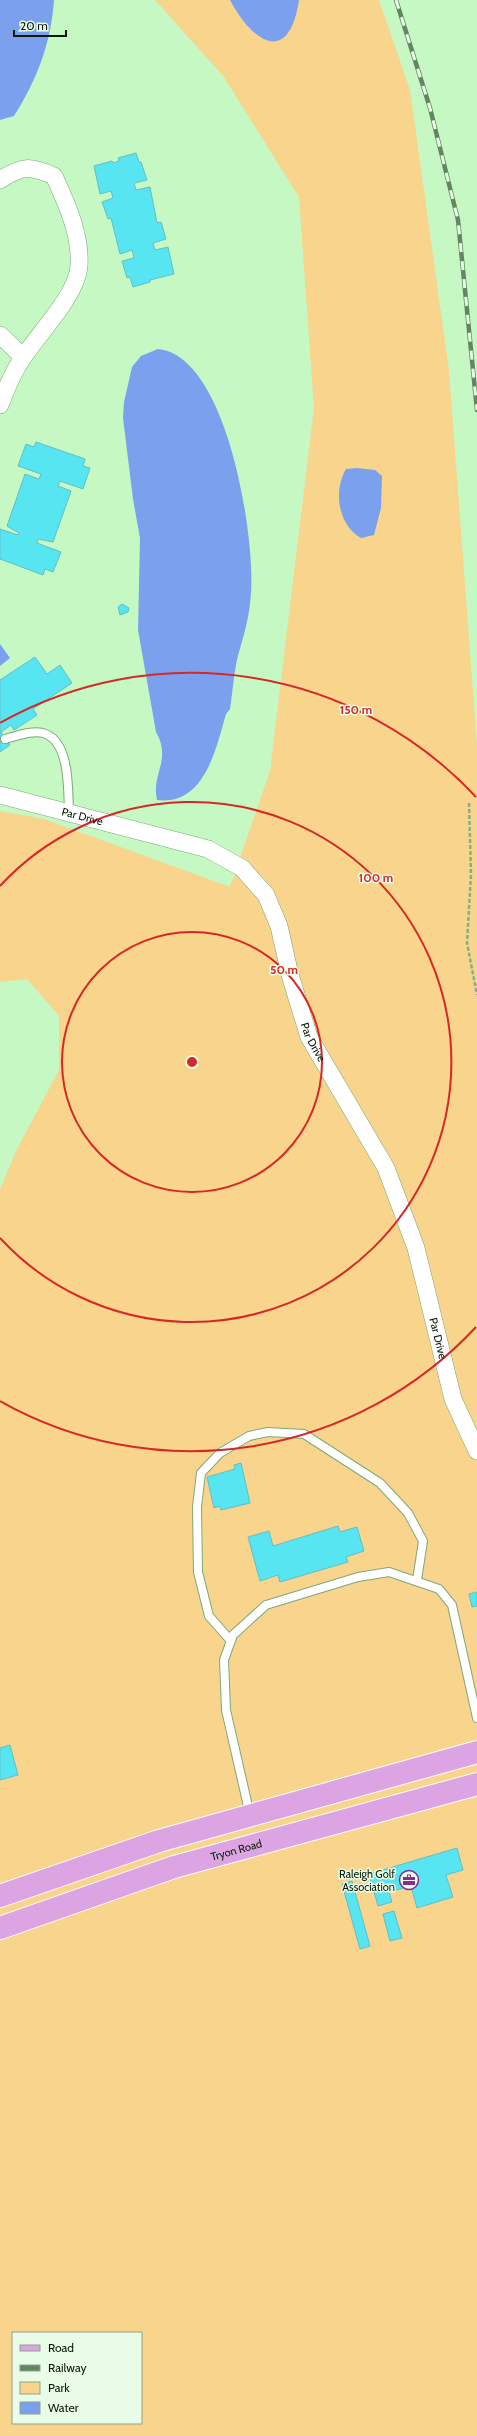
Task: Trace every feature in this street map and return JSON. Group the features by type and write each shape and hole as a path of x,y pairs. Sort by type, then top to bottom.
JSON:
{"main road":[{"path":"0,1896 127,1851 477,1752"},
{"name":"Tryon Road","path":"0,1928 174,1867 477,1784"}],"street":[{"path":"0,180 16,170 33,167 54,176 77,238 79,268 66,301 23,357 0,405"},
{"path":"0,335 23,357"},
{"name":"Par Drive","path":"0,795 208,849 242,868 266,896 279,926 290,975 309,1037 386,1168 416,1248 453,1399 477,1451"}],"lane":[{"path":"6,739 32,733 46,734 57,744 68,770 69,812"},
{"path":"231,1641 209,1616 198,1572 197,1507 200,1473 220,1453 248,1436 268,1432 304,1434 380,1483 408,1513 423,1541 417,1580"},
{"path":"251,1816 226,1710 224,1660 233,1635 266,1605 358,1577 389,1572 439,1588 452,1605 477,1718"}],"path":[{"path":"469,803 471,874 467,943 477,995"}],"green space":[{"name":"Raleigh Golf Association","path":"155,0 379,0 410,90 449,370 477,746 477,2436 0,2436 0,1189 17,1149 59,1070 59,1016 27,979 0,982 0,811 44,819 230,887 270,771 314,408 299,197 224,77"}],"water":[{"path":"0,0 54,0 50,31 42,61 30,89 14,116 0,120"},
{"path":"230,0 299,0 294,21 287,34 279,41 269,41 259,36 249,27 239,15"},
{"path":"158,349 182,359 203,382 219,414 232,452 242,493 248,532 251,566 251,592 247,622 237,659 230,709 226,714 218,743 206,772 187,794 173,799 157,800 156,791 162,751 156,732 138,630 140,538 133,499 123,418 124,402 132,367 141,356"},
{"path":"357,468 375,470 382,476 381,508 374,535 361,538 347,525 340,507 339,497 342,478 346,469"},
{"path":"0,644 10,658 0,666"}],"building":[{"path":"136,153 139,162 141,162 147,180 134,183 136,190 150,187 157,223 161,222 166,239 153,243 155,250 168,247 174,274 150,280 150,282 133,287 130,277 127,278 122,261 134,258 132,250 120,254 111,218 108,219 102,202 113,198 111,191 100,194 94,166 112,161 113,163 119,161 118,158"},
{"path":"36,442 85,459 83,466 90,468 83,489 60,481 58,486 71,491 53,542 38,539 37,543 61,552 53,572 45,569 43,575 0,559 0,529 18,535 19,533 7,526 25,474 39,479 41,474 18,466 26,444 34,447"},
{"path":"122,604 129,608 128,612 120,615 118,607"},
{"path":"35,657 47,674 60,665 72,683 33,709 37,715 14,730 11,725 1,732 10,745 0,752 0,680"},
{"path":"241,1463 250,1503 221,1510 220,1506 214,1508 207,1477 235,1469 234,1465"},
{"path":"338,1526 340,1532 357,1527 364,1551 346,1557 348,1562 280,1582 278,1575 260,1581 248,1537 269,1531 273,1546"},
{"path":"477,1592 477,1606 472,1607 469,1594"},
{"path":"10,1745 18,1775 0,1780 0,1748"},
{"name":"Raleigh Golf Association","path":"457,1848 463,1870 446,1875 453,1897 417,1908 411,1886 389,1892 392,1902 378,1906 369,1874"},
{"path":"352,1881 370,1946 360,1949 342,1884"},
{"path":"394,1911 402,1938 390,1941 383,1914"}],"railway":[{"path":"396,0 430,108 458,220 477,410"}],"place":[{"name":"Raleigh Golf Association","path":"409,1880"}]}
